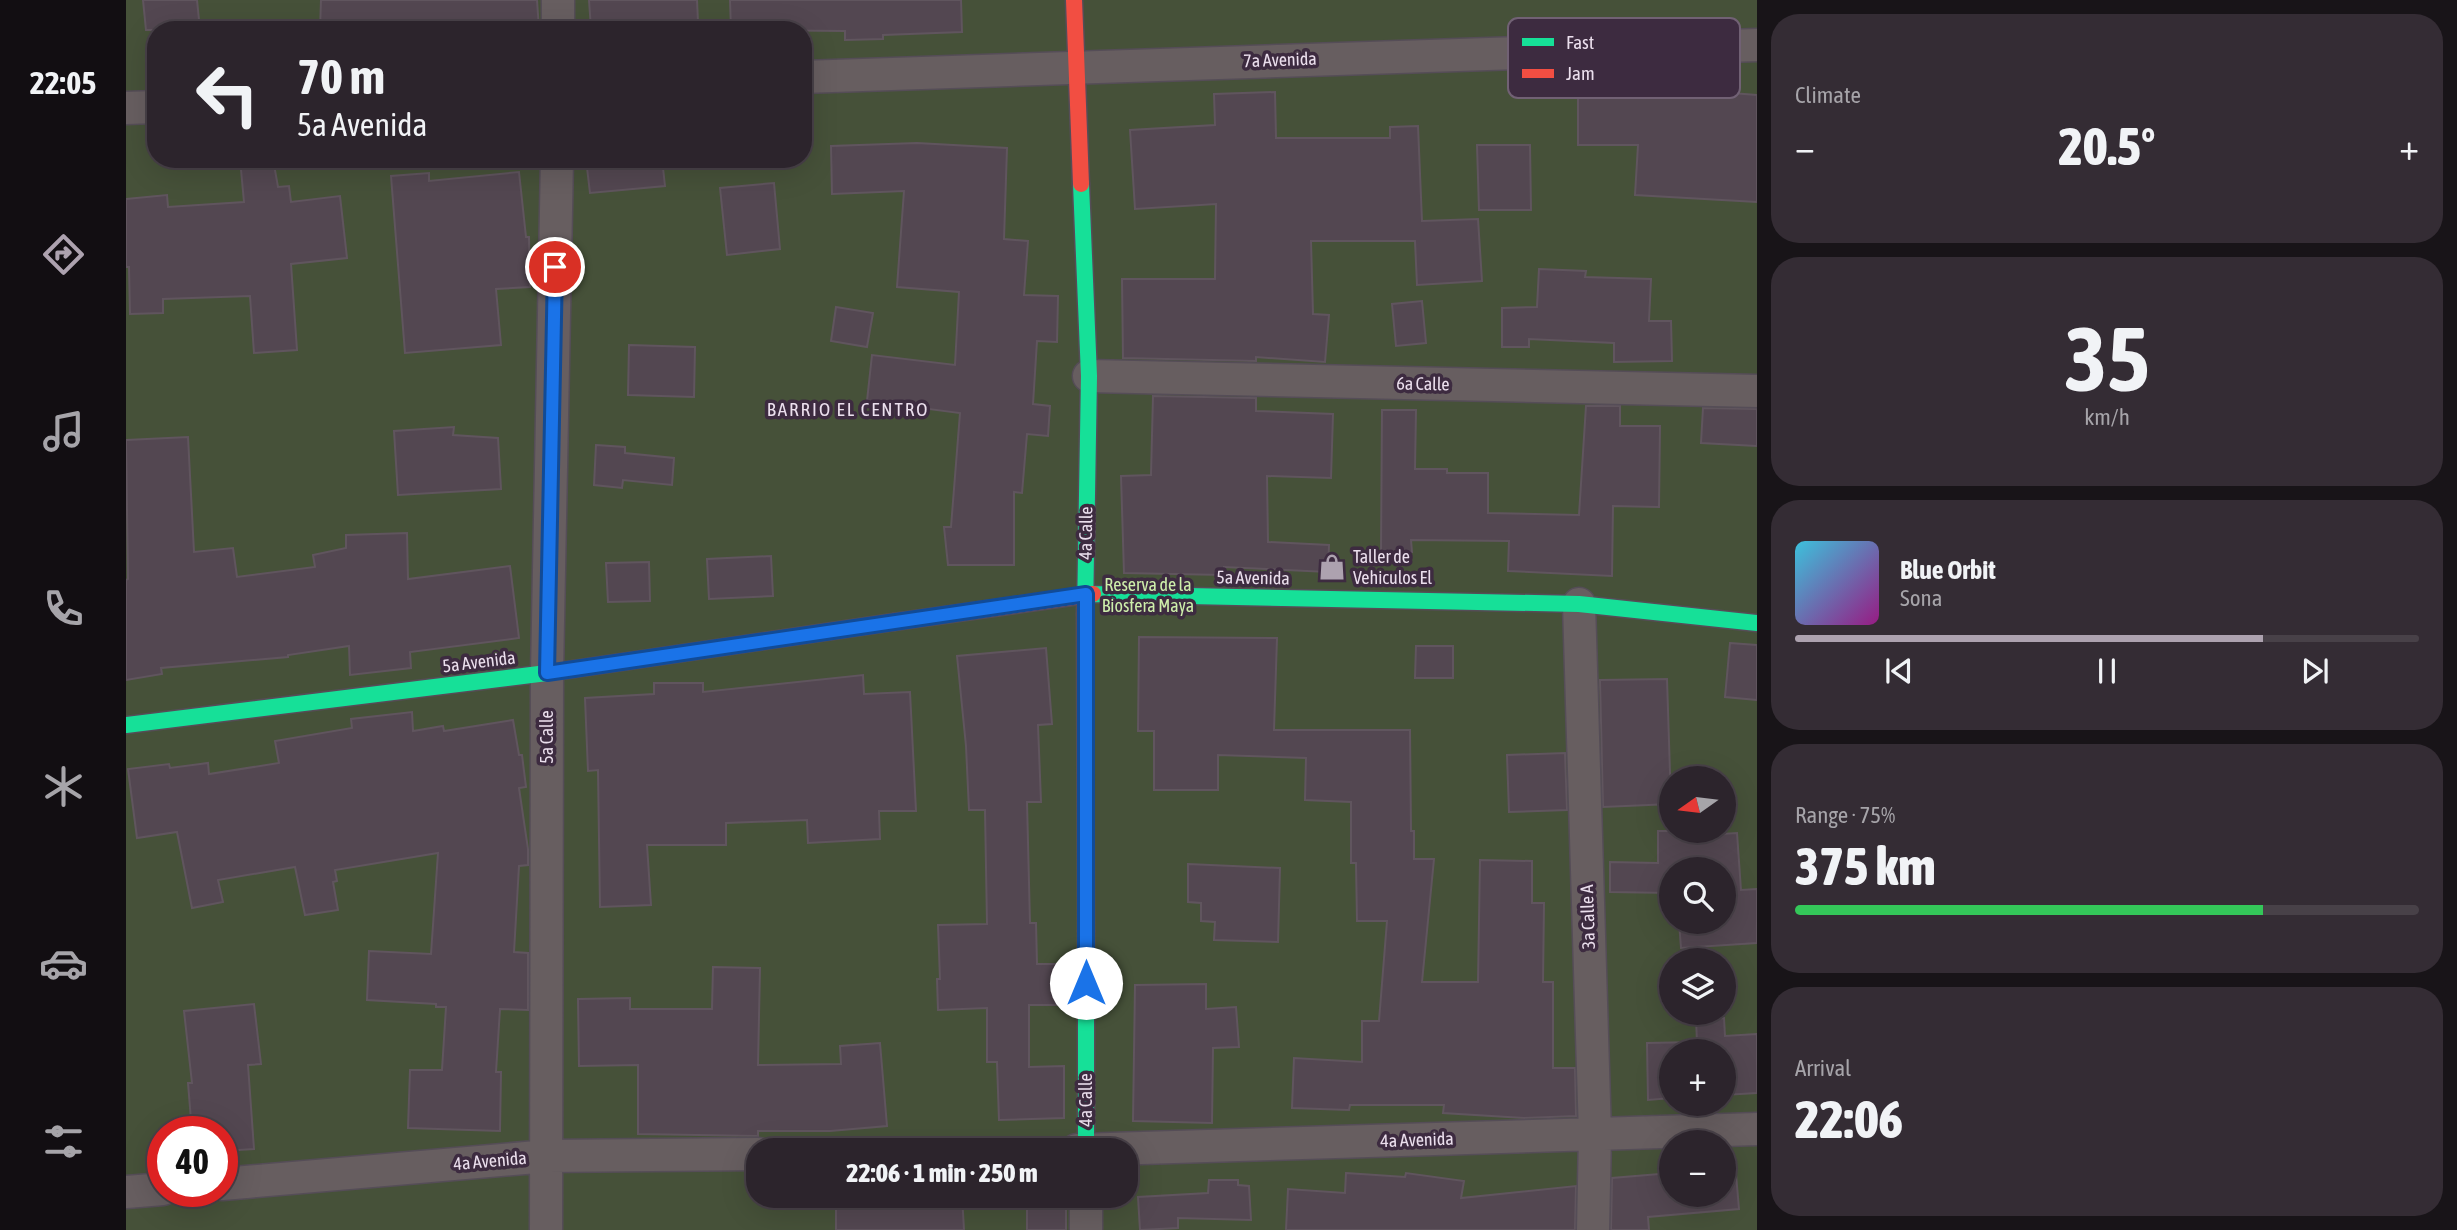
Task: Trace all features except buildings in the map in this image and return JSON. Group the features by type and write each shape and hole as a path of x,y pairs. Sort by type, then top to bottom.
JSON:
{"street":[{"path":"558,0 558,21"},
{"name":"4a Calle","path":"1074,0 1089,376 1086,594 1086,1138"},
{"name":"7a Avenida","path":"812,77 1508,53"},
{"path":"126,108 147,107"},
{"name":"5a Calle","path":"546,1230 547,673 557,168"},
{"name":"6a Calle","path":"1089,376 1757,391"},
{"name":"5a Avenida","path":"126,725 547,673 1086,594 1579,604 1757,623"},
{"name":"3a Calle A","path":"1579,604 1595,1135 1593,1230"},
{"name":"4a Avenida","path":"1138,1148 1757,1129"},
{"name":"4a Avenida","path":"238,1183 548,1156 746,1154"},
{"path":"126,1192 147,1190"},
{"path":"1086,1208 1086,1230"}],"green space":[{"name":"Reserva de la Biosfera Maya","path":"126,0 1757,0 1757,1230 126,1230"}],"traffic: fast":[{"path":"1081,184 1089,376 1085,614"},
{"path":"1093,594 1579,604 1757,623"},
{"path":"126,725 547,673 894,622"},
{"path":"1086,931 1086,1138"}],"traffic: jam":[{"path":"1074,0 1081,184"},
{"path":"894,622 1093,594"},
{"path":"1085,614 1086,931"}],"place":[{"name":"Taller de Vehiculos El","path":"1332,567"}],"district":[{"name":"BARRIO EL CENTRO","path":"848,409"}],"route":[{"path":"555,267 547,673 1086,594 1086,983"}]}
